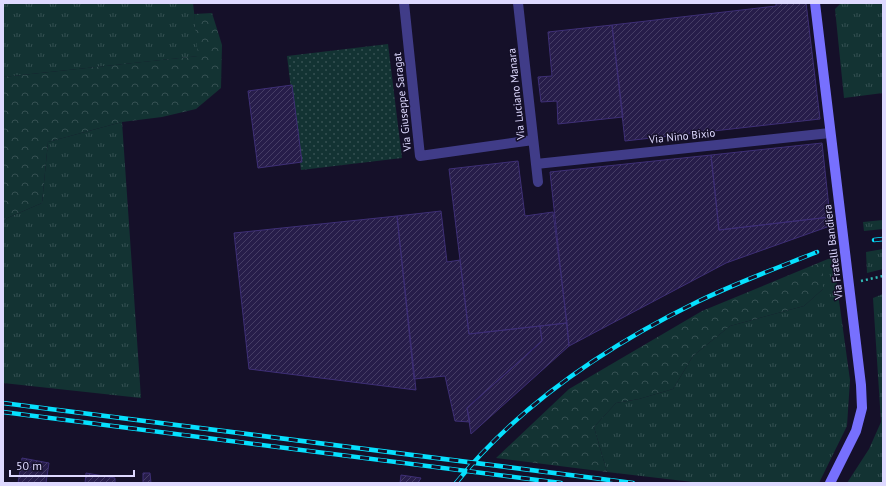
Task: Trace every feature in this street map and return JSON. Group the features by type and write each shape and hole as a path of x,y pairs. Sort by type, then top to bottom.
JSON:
{"street":[{"name":"Via Giuseppe Saragat","path":"404,3 420,156 533,140"},
{"name":"Via Luciano Manara","path":"518,3 538,182"},
{"name":"Via Fratelli Bandiera","path":"816,6 861,385 862,408 856,431 830,483"},
{"name":"Via Nino Bixio","path":"536,164 830,133"}],"path":[{"path":"849,285 883,276"}],"green space":[{"path":"3,3 193,3 199,56 3,77"},
{"path":"841,3 883,3 883,93 844,98 835,9"},
{"path":"212,13 222,45 221,88 196,109 162,117 122,122 48,142 42,203 5,219 3,222 3,77 198,56 194,14"},
{"path":"388,44 402,158 301,170 287,56"},
{"path":"122,122 141,398 3,383 3,222 5,219 42,203 48,142"},
{"path":"883,220 883,229 864,231 863,222"},
{"path":"883,249 883,269 867,273 866,252"},
{"path":"833,257 850,380 847,426 819,483 701,483 607,472 594,427 616,403 639,399 673,389 693,356 730,326 804,306 823,289 823,261"},
{"path":"823,261 823,289 804,306 730,326 693,356 673,389 639,399 616,403 594,427 607,472 496,458 569,389 702,311"},
{"path":"883,294 883,483 847,483 869,449 881,422 873,298"}],"building":[{"path":"776,3 806,3 820,119 625,141 612,25 776,6"},
{"path":"612,25 623,117 558,124 557,101 541,102 538,77 552,76 548,32"},
{"path":"292,85 302,162 258,168 248,91"},
{"path":"822,143 830,217 719,230 711,155"},
{"path":"711,155 719,230 830,217 830,226 726,263 569,346 550,172"},
{"path":"518,161 525,216 553,212 567,323 469,334 449,169"},
{"path":"441,211 447,262 460,260 469,334 540,326 542,341 467,408 470,422 455,421 445,376 414,379 397,216"},
{"path":"397,216 416,390 249,369 234,233"},
{"path":"567,323 569,346 471,434 467,408 542,341 540,326"},
{"path":"22,458 49,463 46,483 18,483"},
{"path":"86,473 115,478 115,483 85,483"},
{"path":"143,473 150,473 151,483 143,483"},
{"path":"401,475 421,478 418,483 400,483"}],"railway":[{"path":"874,240 883,239"},
{"path":"456,483 481,455 536,403 598,358 663,319 697,302 817,252"},
{"path":"3,403 633,483"},
{"path":"3,412 561,483"}]}
